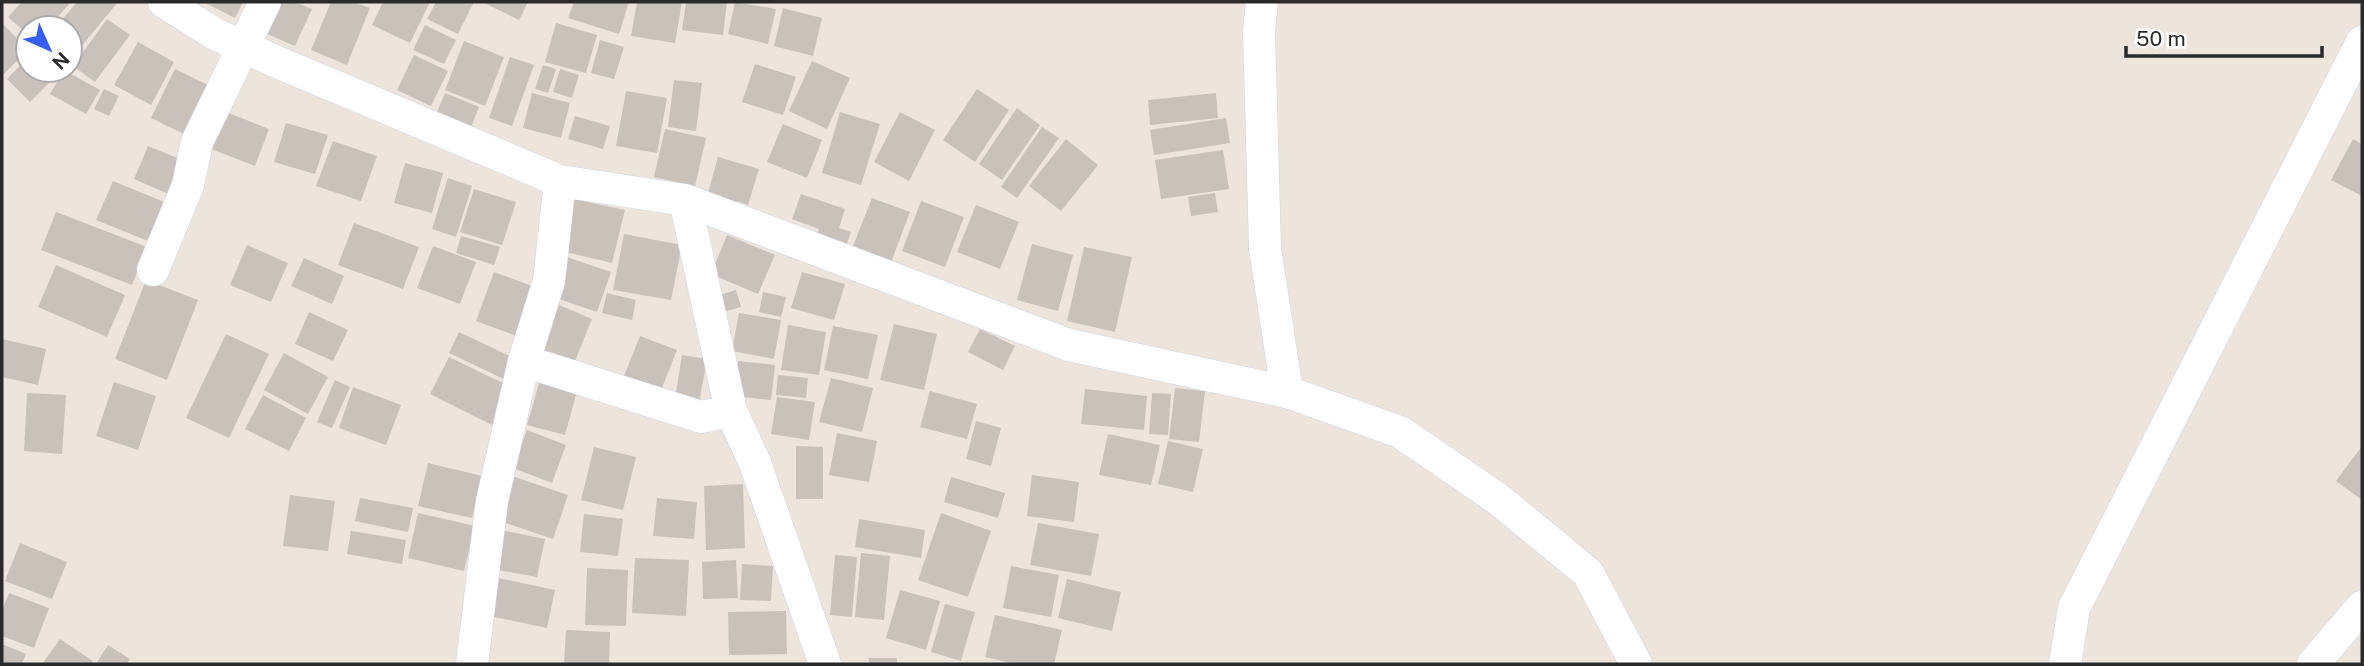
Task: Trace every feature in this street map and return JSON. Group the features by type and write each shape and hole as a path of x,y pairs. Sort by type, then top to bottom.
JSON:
{"street":[{"path":"164,2 215,34 560,181 685,200 1069,345 1287,391 1400,432 1499,499 1588,573 1636,664"},
{"path":"153,270 188,185 197,142 265,2"},
{"path":"1262,2 1259,31 1265,248 1287,391"},
{"path":"2065,664 2074,608 2362,41"},
{"path":"472,664 492,501 524,361 548,281 560,181"},
{"path":"685,200 731,411 755,463 825,664"},
{"path":"524,361 701,417 731,411"},
{"path":"2313,664 2362,607"}],"building":[{"path":"22,2 71,2 60,14 14,14 14,22 8,17"},
{"path":"77,2 118,2 84,43 84,14 67,14"},
{"path":"203,2 243,2 235,18"},
{"path":"273,2 295,2 312,9 295,46 260,31"},
{"path":"331,2 353,2 370,8 347,65 311,50"},
{"path":"383,2 430,2 410,43 372,25"},
{"path":"436,2 474,2 458,34 427,19"},
{"path":"482,2 528,2 519,20"},
{"path":"574,2 629,2 619,34 568,18"},
{"path":"637,2 682,2 675,43 631,36"},
{"path":"686,2 727,2 723,35 682,30"},
{"path":"735,2 776,9 768,44 728,34"},
{"path":"783,8 822,18 813,56 774,46"},
{"path":"107,19 130,35 95,82 84,74 84,51"},
{"path":"556,23 597,35 586,73 545,62"},
{"path":"4,25 14,35 14,64 2,76"},
{"path":"425,25 456,40 444,64 413,50"},
{"path":"600,40 624,47 614,79 591,73"},
{"path":"464,41 504,57 485,106 445,90"},
{"path":"138,42 174,62 151,105 114,85"},
{"path":"414,55 448,71 431,106 397,90"},
{"path":"510,57 534,65 512,126 489,118"},
{"path":"812,61 850,78 827,129 789,111"},
{"path":"755,64 796,77 783,115 742,102"},
{"path":"543,65 556,69 548,93 535,89"},
{"path":"175,69 208,85 184,134 151,118"},
{"path":"560,69 579,75 572,98 553,92"},
{"path":"14,72 14,84 48,84 30,102 7,79"},
{"path":"674,80 702,83 696,131 668,127"},
{"path":"84,81 100,90 86,114 50,94 56,84 84,84"},
{"path":"104,89 119,96 109,116 94,109"},
{"path":"977,89 1009,110 975,162 943,140"},
{"path":"626,91 667,98 657,153 616,146"},
{"path":"445,93 479,107 468,135 433,122"},
{"path":"532,93 570,103 561,138 523,128"},
{"path":"1216,93 1218,118 1150,125 1148,100"},
{"path":"1017,108 1040,125 1002,180 979,164"},
{"path":"226,112 269,129 255,166 211,149"},
{"path":"840,112 880,124 861,185 822,173"},
{"path":"900,112 935,130 909,181 874,162"},
{"path":"575,116 610,126 603,149 568,139"},
{"path":"1226,118 1230,143 1154,155 1150,130"},
{"path":"286,123 328,135 315,174 274,162"},
{"path":"783,124 822,140 807,178 767,162"},
{"path":"1042,127 1059,138 1017,198 1001,187"},
{"path":"665,129 706,138 695,186 654,177"},
{"path":"1066,139 1098,165 1061,211 1029,186"},
{"path":"2353,139 2362,144 2362,196 2331,180"},
{"path":"333,141 377,156 361,201 316,186"},
{"path":"148,146 187,162 173,196 134,179"},
{"path":"1223,150 1229,189 1161,199 1155,160"},
{"path":"718,157 759,169 748,205 737,201 734,211 708,193"},
{"path":"405,163 443,173 432,213 394,203"},
{"path":"448,178 472,186 456,237 432,229"},
{"path":"113,181 169,204 153,243 96,220"},
{"path":"474,189 516,202 502,245 460,232"},
{"path":"1215,193 1218,212 1191,216 1188,197"},
{"path":"801,194 845,209 839,228 851,232 845,249 816,238 819,229 792,219"},
{"path":"872,198 910,212 890,265 851,251"},
{"path":"574,199 625,210 612,263 562,251"},
{"path":"921,201 964,217 945,267 902,251"},
{"path":"976,205 1019,222 1000,269 957,252"},
{"path":"56,212 147,247 132,285 41,250"},
{"path":"354,223 419,247 403,289 338,265"},
{"path":"624,234 682,245 671,300 613,290"},
{"path":"727,235 775,255 758,294 711,274"},
{"path":"461,236 500,247 494,265 456,253"},
{"path":"1032,244 1073,255 1058,311 1017,300"},
{"path":"247,245 288,263 271,302 230,285"},
{"path":"433,246 476,262 460,304 417,288"},
{"path":"1084,247 1132,257 1115,332 1067,321"},
{"path":"564,256 611,272 597,312 550,296"},
{"path":"304,258 344,276 332,304 291,286"},
{"path":"56,265 125,295 107,337 38,307"},
{"path":"494,272 535,287 517,336 476,321"},
{"path":"802,272 845,284 834,320 791,308"},
{"path":"146,280 198,300 167,380 115,359"},
{"path":"736,290 741,307 720,313 716,296"},
{"path":"763,292 786,297 781,317 759,312"},
{"path":"607,293 636,300 632,320 602,313"},
{"path":"552,302 592,319 572,368 531,351"},
{"path":"309,312 348,330 333,361 295,344"},
{"path":"739,313 781,320 774,359 732,351"},
{"path":"894,324 937,334 924,390 880,380"},
{"path":"788,325 826,332 819,375 781,370"},
{"path":"833,326 878,335 868,379 824,370"},
{"path":"980,329 1015,346 1003,370 968,352"},
{"path":"459,332 520,361 510,382 449,353"},
{"path":"226,334 269,354 229,438 186,418"},
{"path":"640,336 677,350 661,390 624,376"},
{"path":"2,339 46,349 38,385 2,377"},
{"path":"284,353 328,377 308,414 264,390"},
{"path":"682,355 707,359 698,409 674,405"},
{"path":"449,357 511,387 492,425 430,394"},
{"path":"738,361 775,365 771,400 735,396"},
{"path":"778,375 808,378 806,398 776,395"},
{"path":"831,378 873,388 862,432 819,422"},
{"path":"335,380 350,387 332,428 317,422"},
{"path":"540,380 577,391 565,435 527,425"},
{"path":"114,382 156,396 138,450 96,436"},
{"path":"353,387 401,405 386,445 339,428"},
{"path":"1175,388 1205,391 1199,442 1169,439"},
{"path":"1085,389 1147,396 1144,430 1081,424"},
{"path":"930,391 977,404 967,439 920,427"},
{"path":"27,393 66,395 62,454 24,451"},
{"path":"1152,393 1171,394 1168,435 1149,434"},
{"path":"263,395 306,418 289,451 245,429"},
{"path":"777,397 815,402 809,440 771,434"},
{"path":"976,421 1001,428 991,466 966,459"},
{"path":"527,430 566,445 552,483 513,468"},
{"path":"837,433 877,441 869,482 829,475"},
{"path":"1108,434 1160,445 1151,485 1099,475"},
{"path":"1168,441 1203,449 1193,492 1158,484"},
{"path":"796,446 823,447 823,499 796,499"},
{"path":"2362,446 2362,500 2336,481"},
{"path":"594,447 636,457 623,510 581,500"},
{"path":"428,463 482,476 472,518 418,506"},
{"path":"509,475 568,495 553,539 494,519"},
{"path":"1032,475 1079,482 1074,522 1027,516"},
{"path":"951,477 1005,493 998,518 944,502"},
{"path":"743,484 745,548 706,550 704,486"},
{"path":"290,495 335,501 328,551 283,546"},
{"path":"360,498 413,508 408,532 355,521"},
{"path":"657,498 697,502 694,539 653,536"},
{"path":"418,513 475,526 464,571 408,558"},
{"path":"941,513 991,531 968,597 918,580"},
{"path":"584,514 623,519 618,556 580,552"},
{"path":"859,519 925,530 921,558 855,547"},
{"path":"1038,523 1099,534 1091,576 1030,565"},
{"path":"500,530 545,539 537,577 492,569"},
{"path":"351,531 406,540 402,564 347,554"},
{"path":"20,543 67,562 52,599 5,581"},
{"path":"861,553 890,556 884,620 855,617"},
{"path":"835,555 857,557 852,617 830,615"},
{"path":"635,558 689,560 686,616 632,613"},
{"path":"736,560 738,598 703,599 702,562"},
{"path":"742,564 773,566 771,601 740,600"},
{"path":"1011,566 1059,575 1051,617 1003,608"},
{"path":"587,568 628,570 626,626 585,625"},
{"path":"498,578 555,590 547,628 490,616"},
{"path":"1067,579 1121,592 1112,631 1058,618"},
{"path":"900,590 940,601 926,650 886,638"},
{"path":"9,593 49,608 34,648 2,636 2,611"},
{"path":"945,604 975,612 961,661 931,652"},
{"path":"786,611 787,654 729,655 728,612"},
{"path":"995,615 1062,630 1054,664 1015,664 985,657"},
{"path":"566,630 610,632 609,664 564,664"},
{"path":"60,639 93,661 91,664 42,664"},
{"path":"2,644 26,654 22,664 2,664"},
{"path":"108,645 130,659 127,664 96,664"},
{"path":"869,658 897,658 897,664 869,664"}]}
